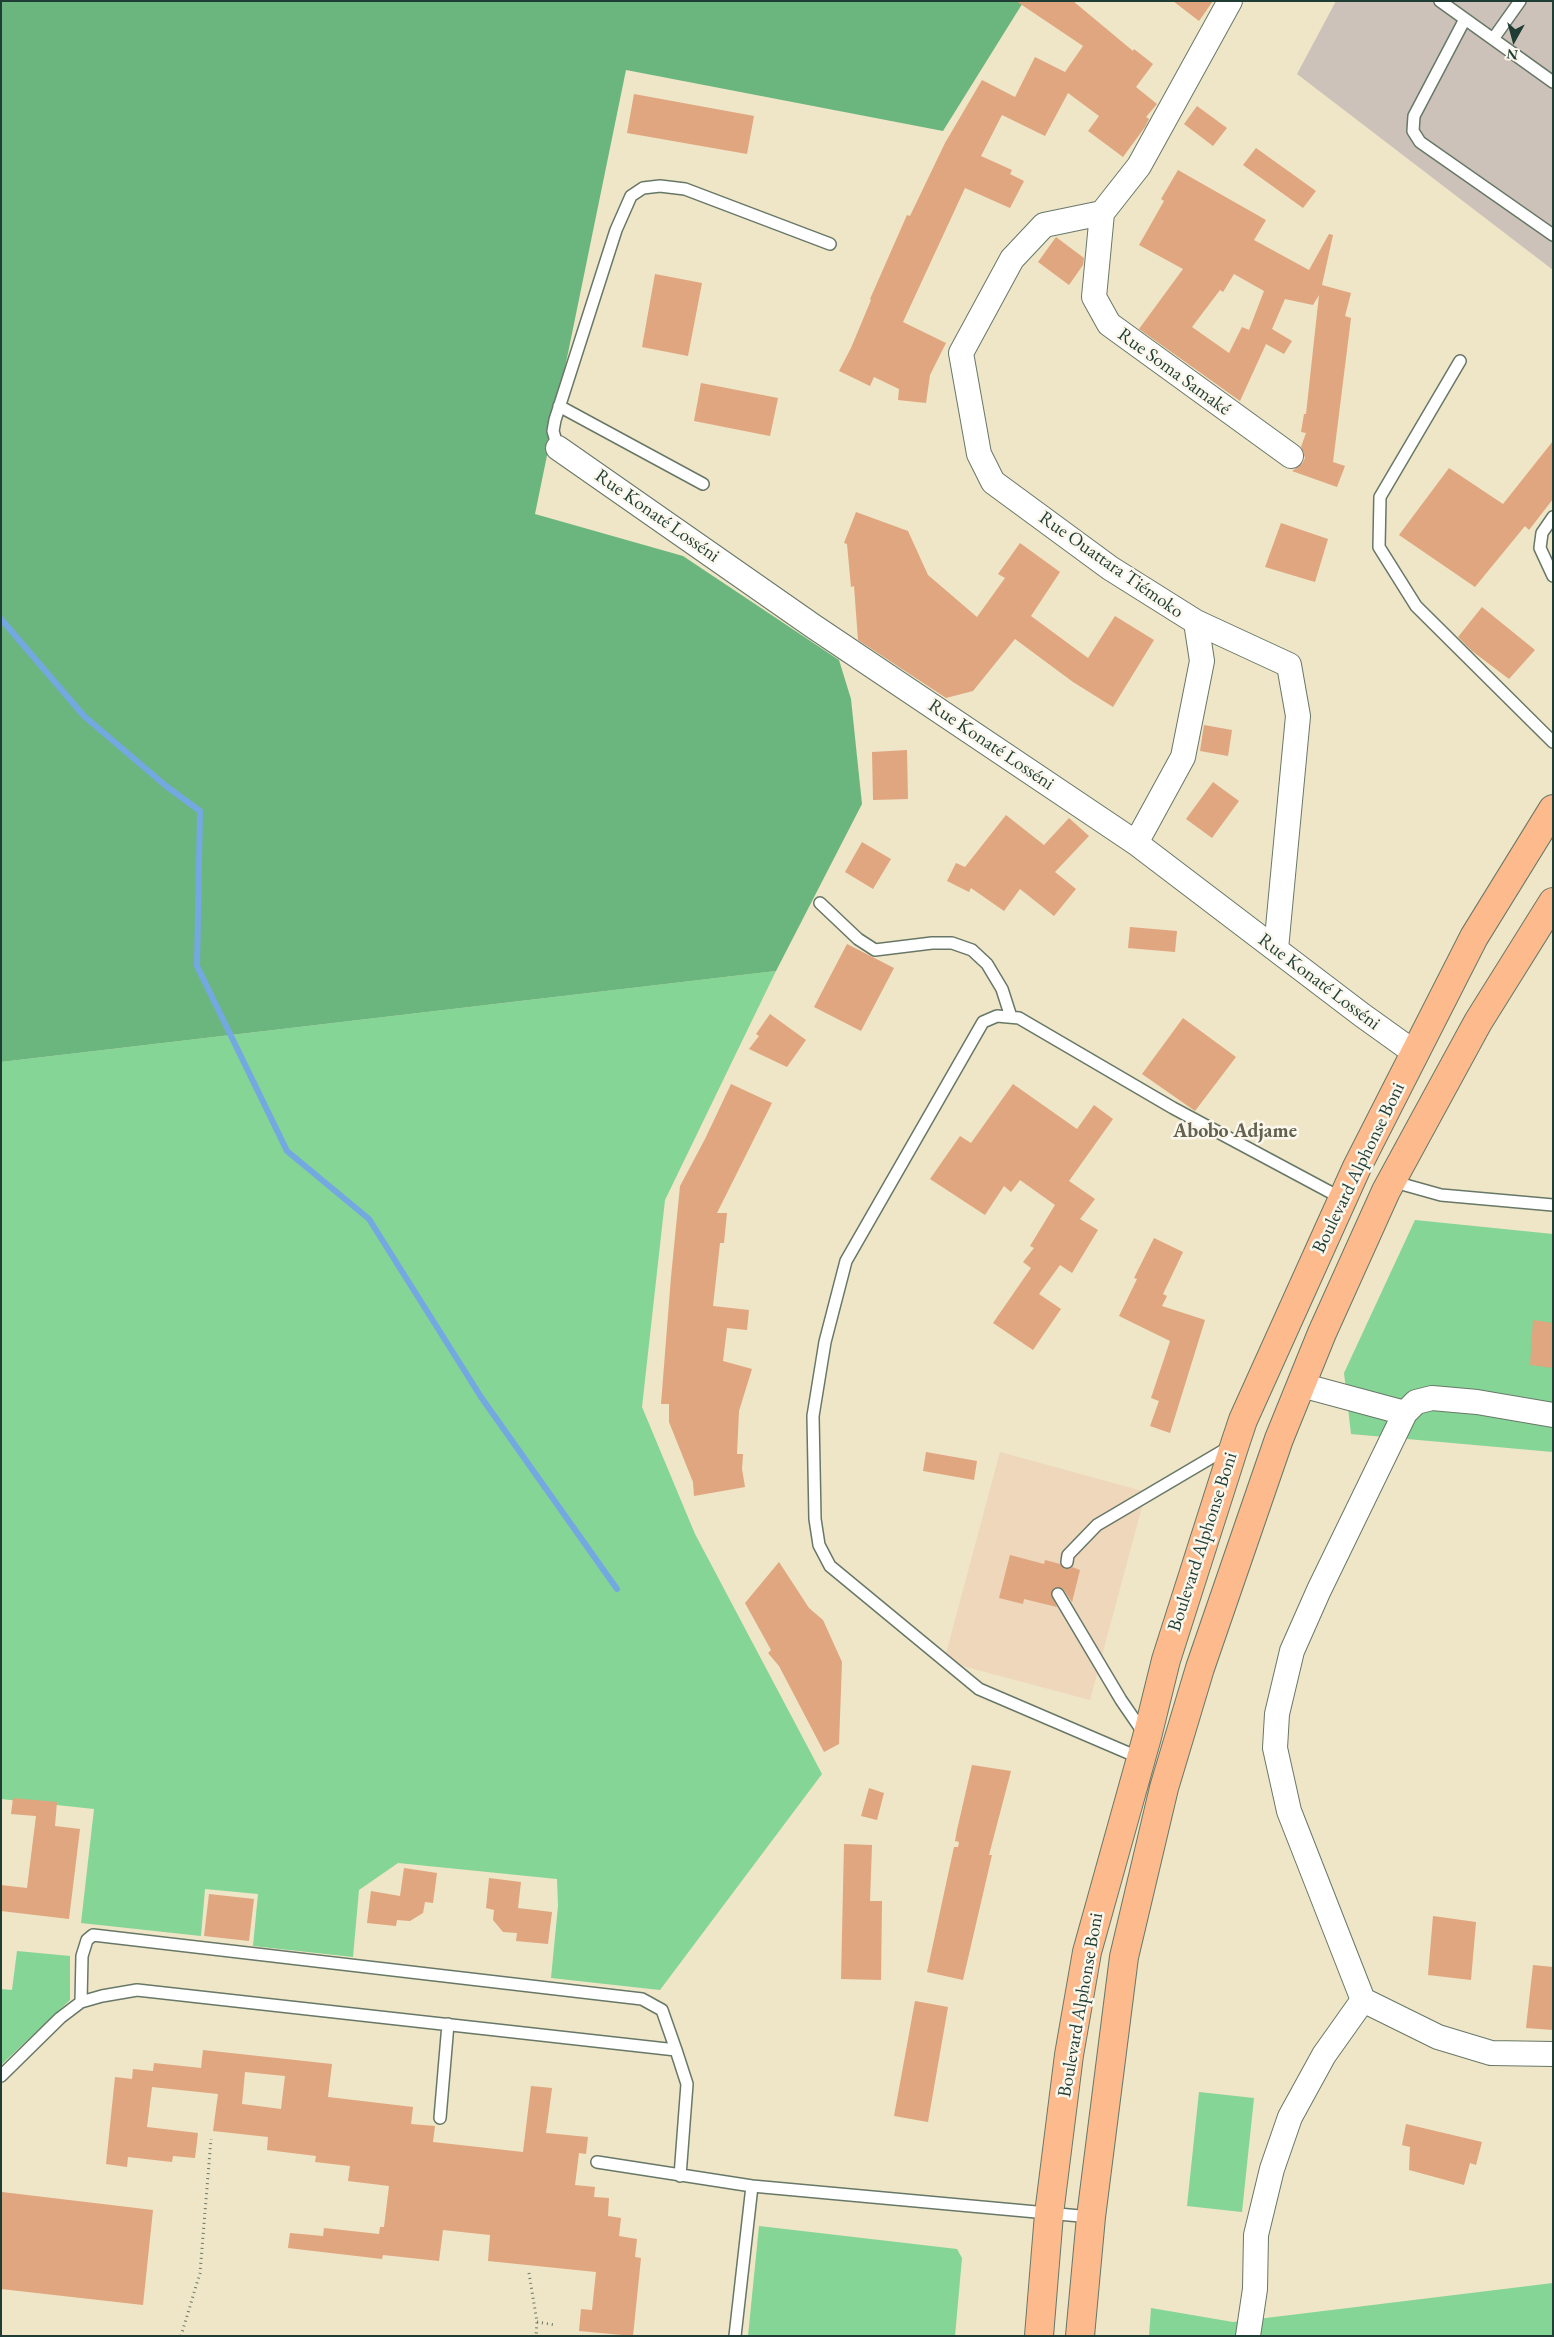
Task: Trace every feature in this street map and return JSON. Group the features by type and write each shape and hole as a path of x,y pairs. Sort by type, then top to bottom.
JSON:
{"main road":[{"name":"Boulevard Alphonse Boni","path":"1039,2336 1049,2214 1070,2054 1087,1952 1166,1660 1234,1444 1343,1198 1415,1053 1474,936 1553,809"},
{"name":"Boulevard Alphonse Boni","path":"1080,2336 1091,2217 1124,1957 1155,1823 1200,1668 1279,1439 1322,1333 1391,1181 1478,1022 1553,902"}],"street":[{"path":"1102,213 1139,166 1230,1"},
{"name":"Rue Soma Samaké","path":"1102,213 1094,297 1109,324 1291,456"},
{"name":"Rue Ouattara Tiémoko","path":"1102,213 1044,225 1012,260 961,353 979,454 993,482 1110,568 1196,622 1289,665 1298,716 1276,949"},
{"name":"Rue Konaté Losséni","path":"558,448 813,626 1136,843 1362,1015 1415,1053"},
{"path":"1136,843 1183,756 1202,661 1196,622"},
{"path":"1301,1385 1405,1413"},
{"path":"1553,1415 1477,1402 1432,1398 1416,1402 1405,1413 1319,1590 1292,1651 1277,1714 1275,1748 1290,1811 1363,2000 1438,2037 1491,2053 1553,2054"},
{"path":"1248,2336 1255,2289 1256,2235 1272,2169 1290,2117 1324,2055 1363,2000"}],"lane":[{"path":"1440,1 1553,82"},
{"path":"1493,39 1520,1"},
{"path":"1465,19 1414,116 1413,131 1420,142 1553,235"},
{"path":"558,448 553,432 559,406 616,230 631,196 643,188 660,186 685,189 830,244"},
{"path":"1460,361 1380,497 1379,547 1416,606 1553,742"},
{"path":"559,406 703,484"},
{"path":"1553,517 1542,533 1540,548 1553,576"},
{"path":"820,903 863,943 875,950 932,943 952,943 972,950 987,964 1002,989 1011,1017"},
{"path":"1143,1748 979,1689 830,1566 819,1545 815,1519 813,1416 825,1342 846,1261 983,1022 997,1016 1019,1018 1173,1108 1343,1198"},
{"path":"1391,1181 1442,1195 1553,1205"},
{"path":"1066,1562 1068,1556 1097,1526 1234,1444"},
{"path":"1058,1594 1121,1700 1143,1748"},
{"path":"81,2002 82,1956 87,1940 93,1935 642,1999 662,2010 688,2084 680,2176"},
{"path":"1,2076 60,2018 81,2002 137,1990 676,2050"},
{"path":"440,2118 448,2024"},
{"path":"597,2162 752,2186 879,2196 1091,2217"},
{"path":"735,2336 752,2186"}],"path":[{"path":"181,2336 200,2273 211,2140"},
{"path":"529,2273 537,2322 536,2336"},
{"path":"537,2322 555,2325"}],"shaded area":[{"path":"1336,1 1553,1 1553,270 1297,74"},
{"path":"1000,1452 1146,1492 1090,1700 944,1661"}],"green space":[{"path":"1,1 1024,1 943,131 626,70 535,514 683,556 839,660 851,699 862,804 776,971 1,1062"},
{"path":"776,971 665,1200 642,1407 695,1534 822,1774 660,1990 551,1978 558,1906 557,1879 398,1863 359,1890 353,1957 253,1946 258,1894 205,1889 201,1936 81,1923 94,1809 1,1799 1,1062"},
{"path":"1415,1220 1553,1234 1553,1452 1351,1434 1344,1373"},
{"path":"17,1951 70,1956 70,2000 1,2065 1,1989 12,1990"},
{"path":"1199,2092 1254,2098 1242,2212 1187,2206"},
{"path":"759,2226 957,2249 962,2258 955,2336 748,2336"},
{"path":"1553,2283 1553,2336 1149,2336 1151,2308 1233,2322"}],"building":[{"path":"1016,1 1073,1 1133,51 1134,49 1153,64 1136,87 1157,104 1146,117 1149,119 1145,127 1123,157 1088,131 1099,116 1068,93 1045,136 1002,115 981,156 1012,170 1010,174 1024,181 1010,208 965,188 903,322 946,343 930,375 926,403 898,400 899,389 874,377 870,386 839,371 851,348 870,299 907,215 910,216 945,143 982,80 1015,97 1035,57 1065,72 1083,46"},
{"path":"1173,1 1213,1 1199,21"},
{"path":"634,94 754,116 747,154 627,133"},
{"path":"1197,106 1227,128 1213,146 1184,124"},
{"path":"1256,148 1316,191 1303,208 1243,165"},
{"path":"1178,170 1266,220 1254,240 1309,270 1329,234 1333,235 1322,285 1351,293 1345,316 1351,318 1333,462 1345,466 1337,487 1292,471 1302,464 1305,458 1301,447 1306,433 1301,432 1304,414 1306,414 1319,295 1313,305 1285,299 1272,329 1292,341 1284,354 1266,344 1240,401 1139,329 1183,269 1139,245 1164,201 1161,199","holes":["1234,274 1264,291 1249,330 1242,327 1229,353 1192,327 1220,290 1223,292"]},
{"path":"1056,237 1084,258 1083,265 1069,285 1038,262"},
{"path":"655,274 702,283 688,356 642,347"},
{"path":"701,383 778,398 770,436 694,421"},
{"path":"1553,441 1553,499 1529,530 1525,526 1475,587 1399,535 1449,468 1503,504"},
{"path":"856,512 908,531 928,575 977,617 1005,578 998,574 1020,543 1060,572 1031,616 1088,658 1115,616 1154,640 1113,707 1073,682 1015,639 973,691 946,698 858,640 854,586 851,587 847,544 844,543"},
{"path":"1281,523 1328,539 1315,582 1265,567"},
{"path":"1482,607 1535,650 1509,679 1472,651 1458,637"},
{"path":"1204,725 1232,730 1228,756 1200,751"},
{"path":"907,750 908,799 873,800 872,752"},
{"path":"1213,782 1239,801 1212,838 1186,819"},
{"path":"1006,815 1044,845 1069,818 1089,836 1055,872 1076,889 1054,916 1020,889 1004,911 971,888 969,892 947,881 956,863 965,867"},
{"path":"862,842 891,859 873,889 845,872"},
{"path":"1130,927 1177,931 1175,952 1128,948"},
{"path":"847,944 894,968 861,1031 814,1007"},
{"path":"770,1014 806,1040 787,1067 749,1049 759,1036 756,1034"},
{"path":"1183,1018 1236,1057 1195,1111 1142,1074"},
{"path":"731,1084 772,1103 717,1213 727,1213 724,1243 720,1243 713,1306 749,1310 747,1330 727,1328 723,1361 752,1369 739,1411 737,1454 743,1454 742,1469 745,1487 694,1496 693,1482 669,1422 669,1404 661,1404 671,1277 680,1186"},
{"path":"1013,1084 1077,1129 1094,1105 1113,1119 1069,1181 1095,1199 1080,1219 1098,1230 1072,1273 1060,1265 1039,1294 1061,1309 1033,1350 993,1323 1031,1268 1023,1262 1034,1248 1030,1246 1055,1205 1020,1180 1011,1192 1004,1186 985,1215 930,1179 960,1136 971,1143"},
{"path":"1154,1238 1183,1252 1163,1294 1167,1296 1162,1306 1205,1320 1170,1433 1150,1426 1159,1401 1151,1398 1170,1341 1119,1316 1137,1279 1134,1278"},
{"path":"1533,1320 1553,1323 1553,1368 1530,1365"},
{"path":"926,1452 977,1461 974,1480 923,1471"},
{"path":"1010,1555 1044,1564 1045,1560 1060,1564 1065,1569 1072,1567 1080,1570 1072,1602 1064,1590 1058,1587 1054,1588 1051,1594 1057,1607 1024,1599 1023,1604 999,1598"},
{"path":"779,1562 809,1608 823,1620 842,1662 839,1744 824,1752 779,1666 768,1653 771,1650 745,1603"},
{"path":"972,1765 1011,1771 989,1855 992,1855 963,1980 927,1972 954,1847 958,1847 959,1842 955,1841"},
{"path":"869,1788 884,1793 877,1820 861,1816"},
{"path":"13,1798 57,1802 55,1826 80,1829 69,1919 1,1911 1,1885 27,1888 36,1816 11,1814"},
{"path":"844,1844 872,1845 870,1901 882,1901 881,1980 841,1979"},
{"path":"404,1868 437,1873 433,1903 425,1902 423,1913 410,1921 397,1920 396,1926 367,1923 371,1891 400,1896"},
{"path":"489,1878 521,1882 518,1908 552,1912 548,1944 516,1941 517,1933 503,1932 493,1920 494,1910 486,1908"},
{"path":"209,1894 254,1899 249,1941 204,1936"},
{"path":"1433,1916 1476,1922 1471,1980 1428,1975"},
{"path":"1533,1965 1553,1967 1553,2030 1526,2028"},
{"path":"915,2001 948,2007 928,2122 894,2116"},
{"path":"203,2050 332,2064 328,2097 413,2107 411,2124 435,2126 433,2142 523,2152 531,2086 552,2088 546,2133 588,2137 586,2154 579,2153 575,2185 595,2187 594,2197 609,2198 608,2216 621,2218 619,2236 637,2239 635,2257 641,2258 633,2336 579,2331 581,2309 592,2310 596,2272 488,2261 490,2235 443,2230 439,2261 383,2255 382,2259 288,2248 290,2233 323,2236 324,2228 379,2234 380,2227 384,2227 389,2186 348,2181 350,2166 315,2162 316,2156 267,2150 268,2137 213,2131 218,2094 152,2087 147,2127 198,2133 195,2158 173,2156 172,2162 128,2157 127,2167 106,2164 115,2077 132,2079 133,2069 153,2071 154,2063 201,2068","holes":["245,2072 285,2076 281,2109 242,2104"]},
{"path":"1406,2124 1482,2142 1476,2165 1470,2163 1464,2185 1409,2170 1410,2147 1402,2145"},
{"path":"2,2192 153,2210 143,2305 1,2289"}],"waterway":[{"path":"1,619 84,716 166,786 200,811 197,966 287,1151 369,1219 481,1397 617,1589"}],"district":[{"name":"Abobo Adjame","path":"1235,1132"}]}
